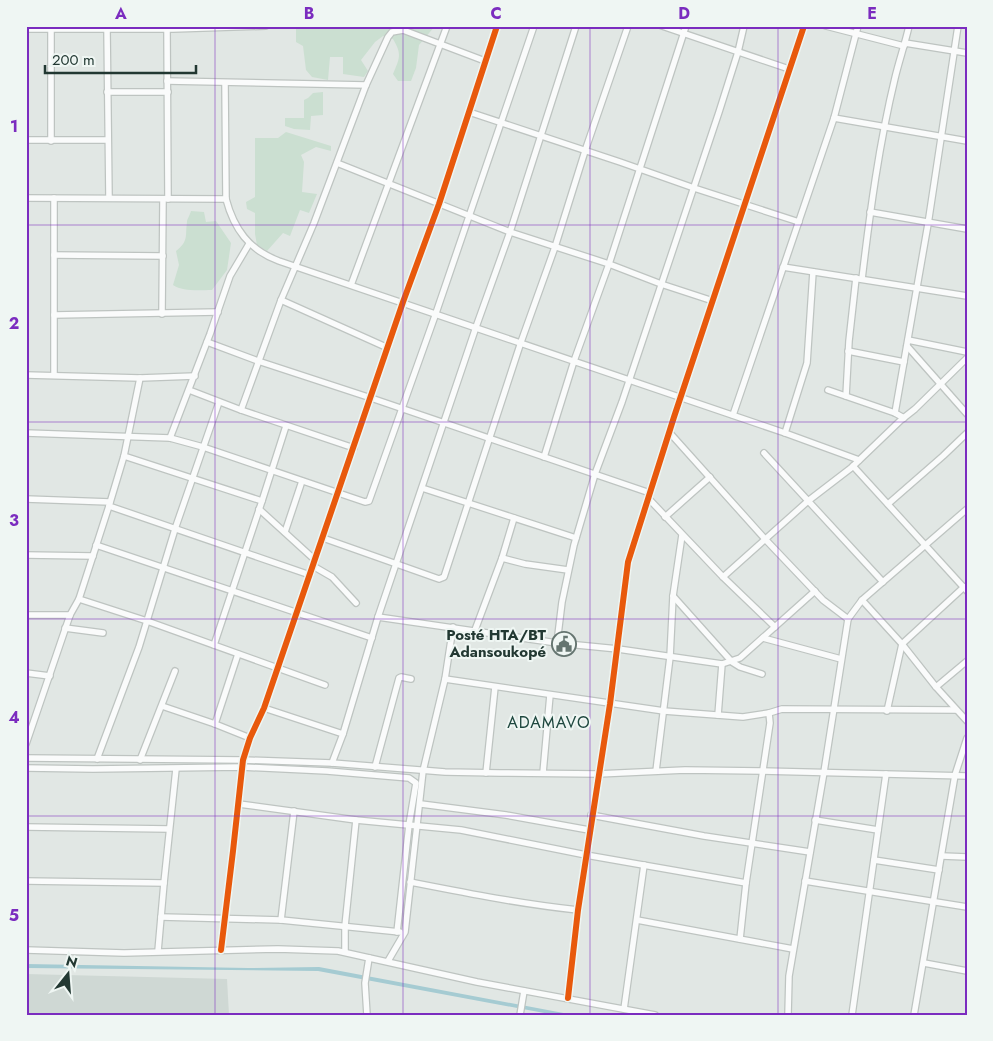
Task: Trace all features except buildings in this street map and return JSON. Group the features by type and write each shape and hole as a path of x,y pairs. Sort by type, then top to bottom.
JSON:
{"street":[{"path":"26,29 167,29 266,26"},
{"path":"351,284 447,26"},
{"path":"221,950 239,804 242,764 250,738 264,708 403,302 439,204 497,26"},
{"path":"26,433 128,435 170,438 272,470 338,494 365,502 371,499 534,26"},
{"path":"332,763 343,734 378,617 510,232 576,26"},
{"path":"323,538 439,579 443,578 628,26"},
{"path":"662,26 789,69"},
{"path":"544,457 574,361 609,264 686,26"},
{"path":"557,643 568,570 595,474 629,380 693,188 738,52 744,26"},
{"path":"568,998 591,815 610,704 628,562 669,432 804,26"},
{"path":"826,26 904,44 967,53"},
{"path":"733,415 834,118 858,26"},
{"path":"846,396 848,351 870,212 895,78 909,26"},
{"path":"895,413 929,222 958,26"},
{"path":"51,29 51,140"},
{"path":"107,29 109,198"},
{"path":"162,314 168,92 167,29"},
{"path":"241,410 281,300 337,163 366,85 388,37 392,32 403,30 485,61"},
{"path":"168,81 366,85"},
{"path":"225,83 226,199 232,218 249,244 266,256 682,397 859,460"},
{"path":"108,92 168,92"},
{"path":"469,112 500,124 799,222"},
{"path":"834,118 967,141"},
{"path":"26,140 107,140"},
{"path":"337,163 510,232 609,264 660,284 713,301"},
{"path":"26,198 226,199"},
{"path":"54,198 54,375"},
{"path":"870,212 967,229"},
{"path":"170,438 195,376 230,276 249,244"},
{"path":"54,255 163,256"},
{"path":"783,267 967,296"},
{"path":"785,433 807,363 813,272"},
{"path":"281,300 388,348"},
{"path":"54,315 218,312"},
{"path":"207,342 258,362 595,474 649,496 665,516 723,577 774,627"},
{"path":"907,343 967,352"},
{"path":"907,343 967,414"},
{"path":"848,351 904,362"},
{"path":"723,577 808,500 853,466 967,358"},
{"path":"26,375 140,378 195,376"},
{"path":"26,744 65,628 79,599 110,504 124,456 140,378"},
{"path":"189,390 286,426 354,448"},
{"path":"828,390 895,413 904,418"},
{"path":"97,759 139,648 175,529 219,402"},
{"path":"214,645 286,426"},
{"path":"669,432 765,539 823,600 848,619"},
{"path":"888,504 967,434"},
{"path":"764,453 883,582"},
{"path":"124,456 192,480 262,501"},
{"path":"853,466 965,589 902,644 887,711"},
{"path":"665,516 710,477"},
{"path":"285,532 302,481"},
{"path":"422,488 576,538"},
{"path":"26,499 110,504 175,529 310,575"},
{"path":"259,509 315,560"},
{"path":"788,1015 787,991 793,949 848,619 862,600 926,544 964,516 967,509"},
{"path":"475,630 502,558 514,518"},
{"path":"656,771 670,657 673,596 682,534"},
{"path":"96,545 372,638"},
{"path":"26,555 93,556"},
{"path":"502,558 525,564 568,570"},
{"path":"313,566 332,577 356,603"},
{"path":"378,617 557,643 618,649 722,664 740,658 815,591"},
{"path":"673,596 732,662 740,667 762,674"},
{"path":"79,599 147,621 325,685"},
{"path":"862,600 967,721"},
{"path":"26,615 70,615"},
{"path":"388,961 405,932 421,804 423,771 445,679 453,627"},
{"path":"65,628 103,633"},
{"path":"763,638 841,659"},
{"path":"215,724 238,654"},
{"path":"936,687 967,661"},
{"path":"718,715 722,664"},
{"path":"140,760 175,671"},
{"path":"26,673 50,676"},
{"path":"375,766 399,678 411,679"},
{"path":"445,679 610,704 718,715 756,716 782,709 956,710"},
{"path":"486,773 495,687"},
{"path":"543,773 550,694"},
{"path":"162,706 250,738"},
{"path":"264,708 343,734"},
{"path":"740,939 746,883 770,723 769,713"},
{"path":"914,1015 955,775 967,738"},
{"path":"26,758 242,764 409,778 416,783 409,825 397,932"},
{"path":"26,768 176,768 242,764 332,763 423,771 486,773 598,774 656,771 762,770 967,776"},
{"path":"158,951 176,768"},
{"path":"859,1015 852,1014 886,774"},
{"path":"239,804 356,820 461,830 586,855 746,883"},
{"path":"421,804 506,815 589,830"},
{"path":"281,920 294,811"},
{"path":"591,815 810,852"},
{"path":"345,952 345,926 356,820"},
{"path":"815,820 878,830"},
{"path":"26,827 169,829"},
{"path":"942,856 967,857"},
{"path":"874,860 939,870"},
{"path":"624,1009 644,865"},
{"path":"26,881 164,883"},
{"path":"805,881 967,907"},
{"path":"410,882 498,900 578,910"},
{"path":"161,917 281,920 405,932"},
{"path":"637,920 793,949"},
{"path":"26,950 124,953 321,949 388,961 437,974 655,1015"},
{"path":"367,1015 366,983 369,958"},
{"path":"924,963 967,971"},
{"path":"520,1013 524,991"}],"shaded area":[{"path":"26,974 227,979 229,1015 26,1015"}],"green space":[{"path":"296,26 435,26 419,45 416,68 411,81 398,81 393,74 398,60 398,49 393,39 383,36 375,42 361,60 368,71 364,77 343,74 343,57 330,57 328,80 312,77 306,70 303,46 296,42"},
{"path":"323,92 323,115 311,116 310,130 294,129 285,126 285,118 304,118 304,100 313,93"},
{"path":"286,132 331,146 331,151 316,147 301,155 304,162 302,192 317,194 309,213 300,210 290,236 283,233 267,251 257,245 255,213 247,209 246,202 255,197 255,138 278,138"},
{"path":"191,211 204,212 206,222 216,221 231,243 227,270 212,290 187,290 173,285 179,265 176,251 185,241 187,221"}],"water":[{"path":"26,964 248,968 319,967 574,1015 555,1015 318,971 26,968"}],"cycle path":[{"path":"221,950 243,760 250,738 264,708 403,302 439,204 497,26"},
{"path":"568,998 578,910 610,704 628,562 674,417 804,26"}],"place":[{"name":"Posté HTA/BT Adansoukopé","path":"564,644"}],"district":[{"name":"ADAMAVO","path":"549,722"}]}
